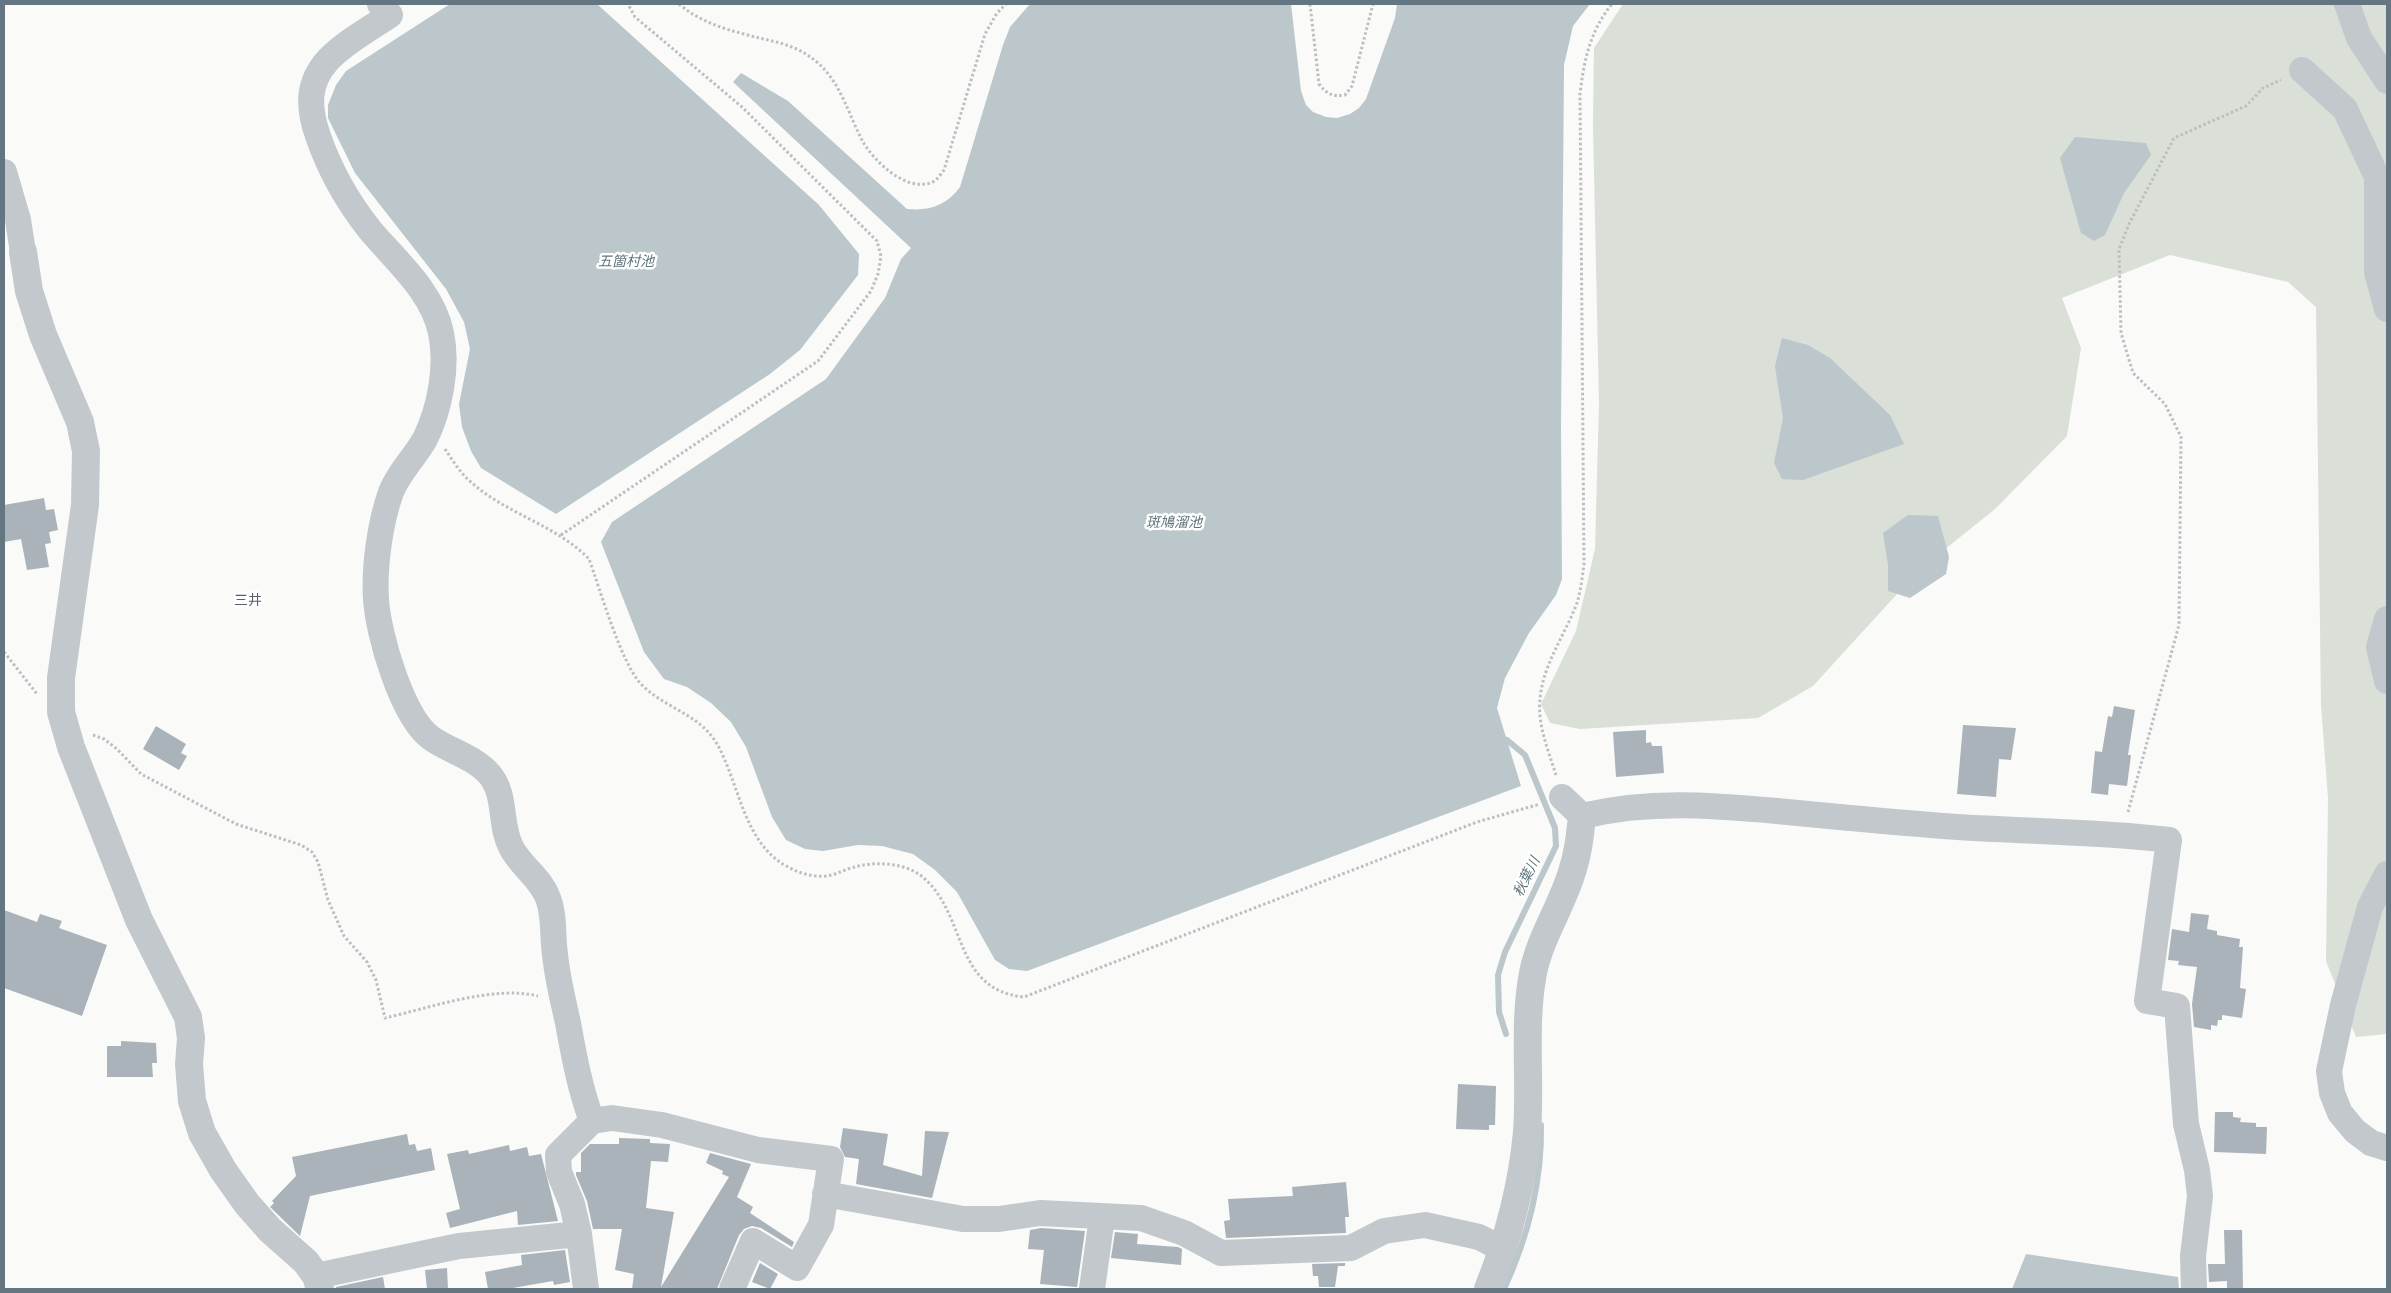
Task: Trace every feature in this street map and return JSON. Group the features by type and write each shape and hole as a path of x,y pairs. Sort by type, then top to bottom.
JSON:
{"street":[{"path":"380,4 390,15 330,58 319,72 310,91 310,114 328,166 348,200 414,281 433,309 441,334 444,367 434,417 424,441 403,469 391,493 375,571 379,624 404,701 416,723 430,737 472,761 490,774 499,791 505,831 511,849 548,894 553,914 554,952 565,1009 582,1096 592,1121"},
{"path":"2347,4 2359,38 2387,81"},
{"path":"2302,70 2345,109 2377,177 2377,272 2387,309"},
{"path":"4,172 18,220 30,290 40,326 80,422 86,451 84,505 61,678 64,721 139,920 188,1018 191,1038 192,1101 202,1133 223,1170 247,1204 270,1230 306,1262 318,1283 458,1246 579,1234"},
{"path":"2387,619 2379,648 2387,681"},
{"path":"1562,797 1582,816"},
{"path":"1582,816 1616,808 1682,804 1932,826 2122,834 2169,840 2147,1001 2177,1006 2186,1124 2197,1170 2200,1196 2193,1256 2194,1289"},
{"path":"1488,1289 1504,1250 1518,1196 1527,1132 1528,1014 1533,974 1541,941 1571,876 1579,847 1582,816"},
{"path":"2387,874 2370,908 2343,1004 2329,1071 2332,1093 2340,1112 2355,1131 2372,1144 2387,1148"},
{"path":"586,1289 579,1234 572,1204 559,1172 558,1155 592,1121 612,1118 662,1125 758,1150 831,1159 821,1224 797,1268 753,1241 732,1289"},
{"path":"825,1194 963,1219 999,1219 1040,1213 1141,1218 1184,1233 1221,1253 1351,1248 1384,1231 1425,1225 1479,1237 1504,1250"},
{"path":"1092,1289 1102,1217"}],"path":[{"path":"561,536 818,361 871,291 878,274 881,256 877,241 791,154 742,107 635,17 628,4"},
{"path":"679,4 712,25 746,35 779,41 817,63 832,79 864,142 877,161 901,179 918,186 933,183 944,170 985,34 997,13 1006,4"},
{"path":"1310,4 1319,84 1326,93 1335,97 1345,95 1352,86 1373,4"},
{"path":"1562,797 1544,737 1540,714 1541,694 1551,657 1577,602 1584,565 1580,94 1589,42 1600,18 1612,4"},
{"path":"2122,834 2179,625 2181,437 2165,404 2133,373 2121,333 2119,249 2129,224 2174,138 2246,106 2263,88 2302,70"},
{"path":"434,417 444,446 471,482 493,499 577,546 589,559 627,663 640,684 663,702 704,726 717,744 756,836 771,853 789,868 811,876 827,876 857,866 879,864 900,867 920,874 938,892 974,972 991,987 1008,996 1024,997 1477,822 1534,805"},
{"path":"4,652 34,691 64,721 104,739 117,749 141,774 236,824 301,845 312,852 318,862 328,900 344,936 367,962 376,980 385,1018 501,992 521,992 543,997 565,1009"}],"shaded area":[{"path":"1623,4 2387,4 2387,1034 2356,1037 2326,961 2328,798 2321,705 2316,307 2288,282 2170,255 2062,298 2081,348 2067,436 1995,509 1918,571 1813,686 1758,718 1580,729 1550,723 1541,704 1576,631 1595,549 1599,404 1593,125 1594,48"}],"water":[{"name":"五箇村池","path":"450,4 597,4 819,205 859,254 858,275 800,350 770,374 556,514 481,468 471,451 462,427 459,404 470,349 464,322 446,289 355,173 328,118 328,105 336,85 346,71"},
{"name":"斑鳩溜池","path":"1030,4 1291,4 1301,91 1306,105 1313,112 1326,117 1337,118 1350,114 1359,108 1366,99 1395,18 1397,4 1590,4 1573,26 1564,65 1561,427 1562,579 1556,595 1529,633 1505,678 1497,708 1521,786 1027,971 1009,969 995,960 957,892 935,870 913,854 882,846 858,845 823,851 805,849 786,840 772,817 746,747 731,722 711,703 687,687 664,679 644,652 601,542 612,522 826,379 885,298 901,259 911,248 733,82 741,73 788,101 907,209 930,208 949,199 960,187 1003,45 1010,27"},
{"path":"2075,137 2146,143 2151,155 2124,193 2105,235 2094,241 2081,233 2060,158"},
{"path":"1782,338 1808,345 1830,358 1890,415 1904,444 1803,480 1782,479 1774,463 1783,418 1775,366"},
{"path":"1908,515 1938,516 1949,557 1946,574 1910,598 1888,591 1888,565 1883,533"},
{"path":"2026,1254 2178,1277 2179,1289 2012,1289"}],"building":[{"path":"44,498 46,510 54,509 58,530 49,532 51,543 45,544 49,567 27,570 21,539 4,542 4,505"},
{"path":"2114,706 2135,710 2128,755 2131,755 2127,786 2109,784 2108,795 2091,793 2095,751 2102,752 2108,716 2112,717"},
{"path":"1963,725 2016,728 2011,760 1999,759 1996,797 1957,794"},
{"path":"156,726 186,744 181,753 187,756 179,770 143,749"},
{"path":"1646,730 1646,743 1651,742 1652,746 1662,746 1664,773 1616,777 1613,732"},
{"path":"4,910 37,922 40,914 62,921 59,928 107,945 82,1016 4,988"},
{"path":"2191,913 2209,915 2207,929 2217,931 2217,935 2240,939 2239,947 2243,947 2240,988 2246,989 2242,1018 2222,1015 2222,1020 2218,1020 2217,1026 2211,1025 2211,1030 2194,1027 2192,1004 2197,967 2178,965 2179,961 2168,960 2172,929 2189,932"},
{"path":"121,1041 156,1043 157,1063 152,1063 153,1077 107,1077 107,1046 121,1046"},
{"path":"1458,1084 1496,1086 1495,1125 1489,1125 1489,1130 1456,1129"},
{"path":"2215,1112 2233,1112 2233,1117 2241,1118 2240,1122 2256,1123 2256,1127 2267,1127 2266,1154 2214,1152"},
{"path":"843,1128 888,1134 883,1165 922,1176 925,1131 949,1132 932,1198 856,1184 859,1159 845,1157 840,1147"},
{"path":"407,1134 409,1145 415,1144 417,1151 431,1148 435,1170 310,1196 300,1236 270,1207 274,1203 272,1201 296,1176 292,1157"},
{"path":"619,1138 650,1139 650,1143 670,1144 668,1162 651,1161 646,1208 674,1212 661,1287 729,1177 722,1174 723,1171 706,1163 710,1153 751,1164 737,1197 753,1207 750,1213 794,1242 792,1247 761,1228 752,1226 744,1229 739,1235 717,1289 632,1289 634,1274 615,1270 622,1229 593,1229 587,1201 576,1175 576,1172 581,1172 581,1153 590,1144 619,1144"},
{"path":"509,1145 510,1151 527,1147 529,1156 541,1154 558,1221 518,1225 517,1211 450,1228 446,1213 460,1209 447,1154 468,1150 469,1154"},
{"path":"1346,1182 1349,1217 1345,1217 1346,1233 1226,1238 1224,1221 1230,1220 1228,1199 1293,1196 1292,1187"},
{"path":"1041,1228 1085,1231 1077,1287 1040,1284 1044,1250 1028,1249 1030,1230"},
{"path":"2224,1230 2242,1230 2243,1289 2227,1289 2227,1281 2209,1282 2208,1264 2225,1264"},
{"path":"1115,1232 1138,1234 1137,1244 1178,1247 1182,1249 1181,1265 1111,1258"},
{"path":"565,1250 570,1282 554,1285 553,1281 507,1289 488,1289 485,1272 522,1265 521,1255"},
{"path":"760,1263 778,1274 770,1289 752,1282"},
{"path":"1345,1263 1345,1266 1338,1266 1335,1287 1319,1287 1318,1276 1313,1276 1312,1264"},
{"path":"447,1268 448,1289 427,1289 425,1270"},
{"path":"383,1277 385,1289 336,1289 336,1287"}],"waterway":[{"name":"秋葉川","path":"1506,1034 1499,1012 1498,975 1505,952 1556,846 1555,828 1525,755 1507,740"},
{"name":"秋葉川","path":"1504,1289 1520,1250 1532,1209 1539,1168 1541,1125"}],"district":[{"name":"三井","path":"248,601"}]}
